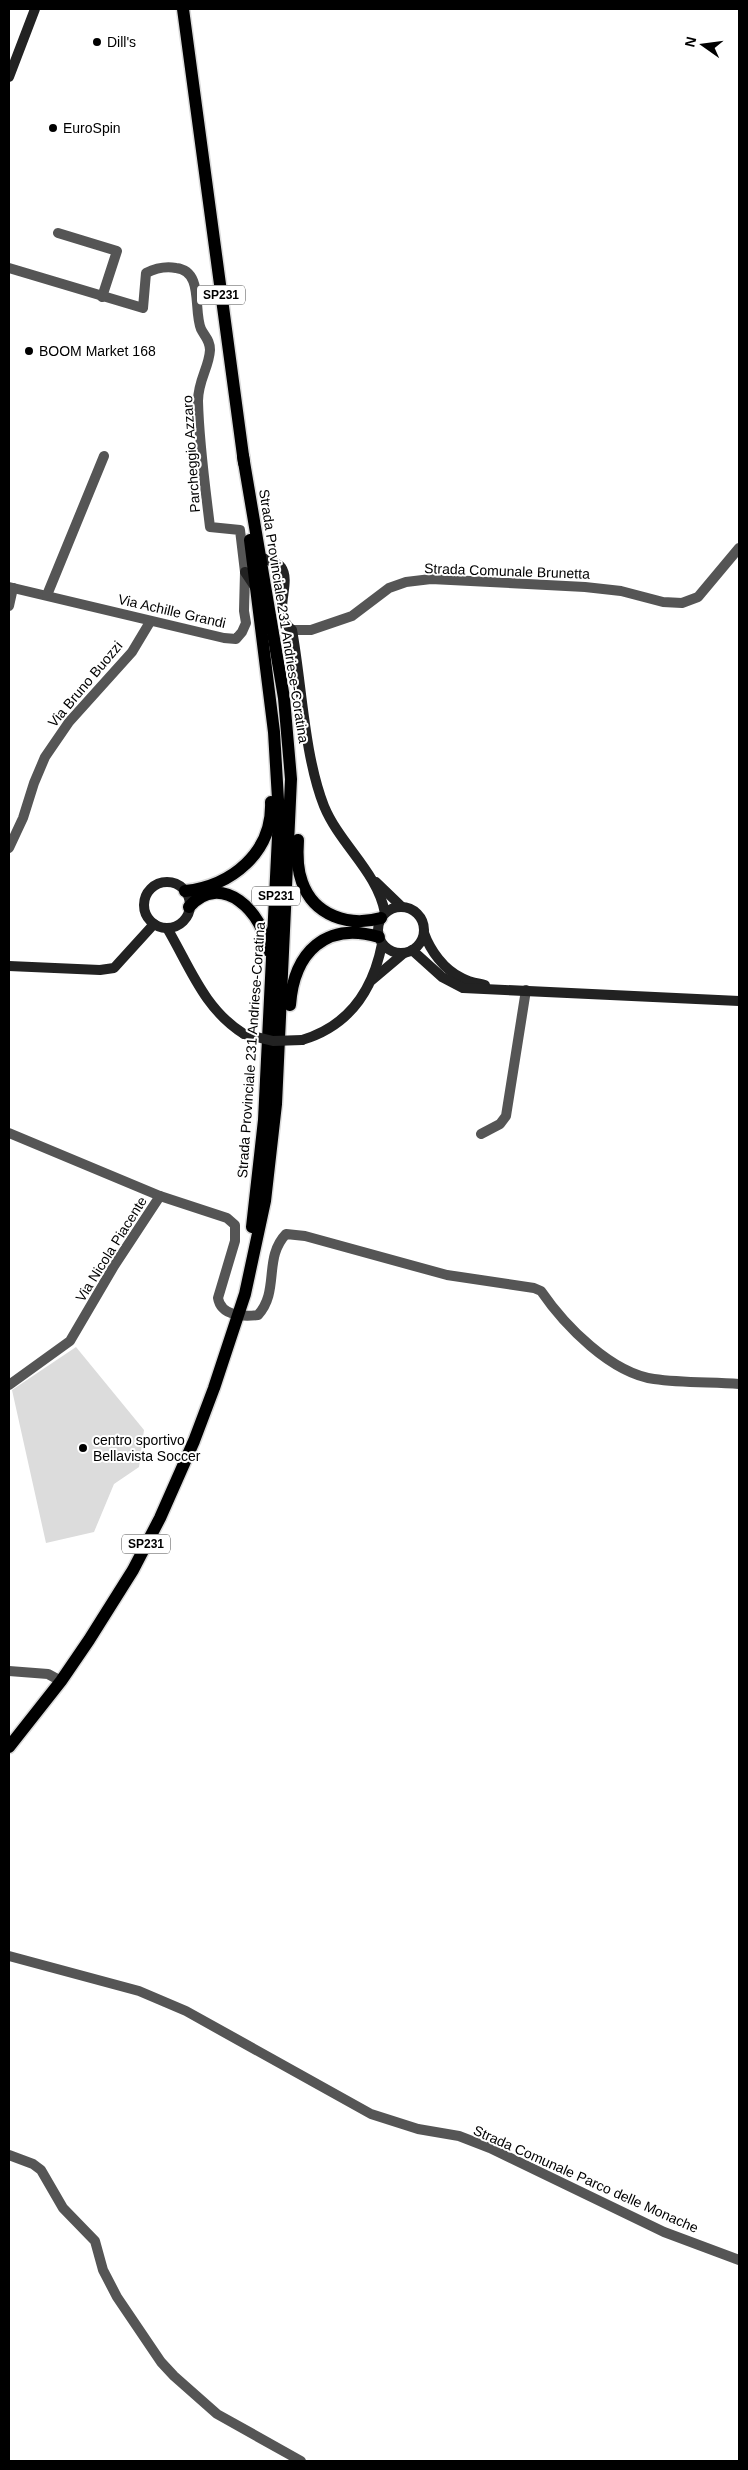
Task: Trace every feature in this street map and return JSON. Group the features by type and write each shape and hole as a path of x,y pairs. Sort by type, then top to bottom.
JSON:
{"main road":[{"path":"9,77 35,9"},
{"name":"Strada Provinciale 231 Andriese-Coratina","path":"9,1747 60,1682 111,1606 160,1518 206,1413 236,1316 245,1294 253,1262 272,1158 283,989 291,779 284,698 243,456 183,9"},
{"name":"Strada Provinciale 231 Andriese-Coratina","path":"236,1316 238,1293 254,1212 264,1120 278,816 277,760 255,587 243,456"},
{"path":"168,928 208,1001 220,1016 244,1034 273,1041 302,1040 328,1030 341,1022 356,1004 371,980 380,940 378,930 383,916 380,892 341,838 323,804 308,745 292,630 287,626 282,607 284,580 281,567 260,557"},
{"path":"245,572 255,587"},
{"path":"271,623 288,685 293,721 298,791 297,855 302,883 318,906 328,915 343,920 357,922 383,916 402,907"},
{"path":"185,891 189,907 188,914 178,925 168,928 151,921 145,911 146,896 157,885 172,883 185,891 208,887 232,876 257,852 266,833 271,810 264,652"},
{"path":"373,880 402,907 416,913 435,953 451,972 461,978 490,988 739,1001"},
{"path":"189,907 199,898 210,894 233,898 246,905 257,918 266,936 263,1016 264,1120"},
{"path":"9,966 100,970 114,968 151,921"},
{"path":"178,925 185,961"},
{"path":"272,1158 285,1105 291,990 301,963 320,941 332,935 352,932 380,940 392,951 408,952 452,984 482,990 490,988"},
{"path":"371,980 420,943 424,933"}],"street":[{"path":"9,268 106,298 117,251 58,233"},
{"name":"Parcheggio Azzaro","path":"106,298 143,308 146,273 154,269 180,268 189,274 194,282 201,330 208,337 210,347 209,360 200,378 198,399 202,463 210,527 228,528"},
{"path":"47,595 104,456"},
{"name":"Via Achille Grandi","path":"11,588 47,595 150,622 236,639 246,623 244,611 245,572 240,530 228,528"},
{"name":"Strada Comunale Brunetta","path":"292,630 311,630 352,616 389,588 406,582 431,579 586,587 620,591 664,602 682,603 698,597 739,548"},
{"path":"9,606 11,588"},
{"name":"Via Bruno Buozzi","path":"9,848 23,818 34,782 45,757 69,722 132,652 150,622"},
{"path":"481,1134 500,1124 506,1116 526,990"},
{"name":"Via Nicola Piacente","path":"9,1133 160,1196 114,1266 70,1341 9,1385"},
{"path":"160,1196 227,1218 234,1224 235,1241 218,1298 221,1306 236,1316 258,1315 267,1305 276,1244 286,1234 304,1236 447,1275 534,1288 541,1291 578,1338 629,1370 653,1379 739,1384"},
{"path":"9,1670 48,1674 60,1682"},
{"name":"Strada Comunale Parco delle Monache","path":"9,1956 139,1990 186,2011 371,2114 418,2130 459,2136 490,2148 664,2232 739,2260"},
{"path":"9,2155 33,2164 41,2170 63,2208 96,2241 103,2270 117,2297 161,2362 174,2376 217,2414 301,2461"}],"shaded area":[{"name":"centro sportivo Bellavista Soccer","path":"76,1347 144,1430 139,1467 114,1484 94,1532 46,1543 12,1390"}],"place":[{"name":"Dill's","path":"97,42"},
{"name":"EuroSpin","path":"53,128"},
{"name":"BOOM Market 168","path":"29,351"},
{"name":"centro sportivo Bellavista Soccer","path":"83,1448"}]}
